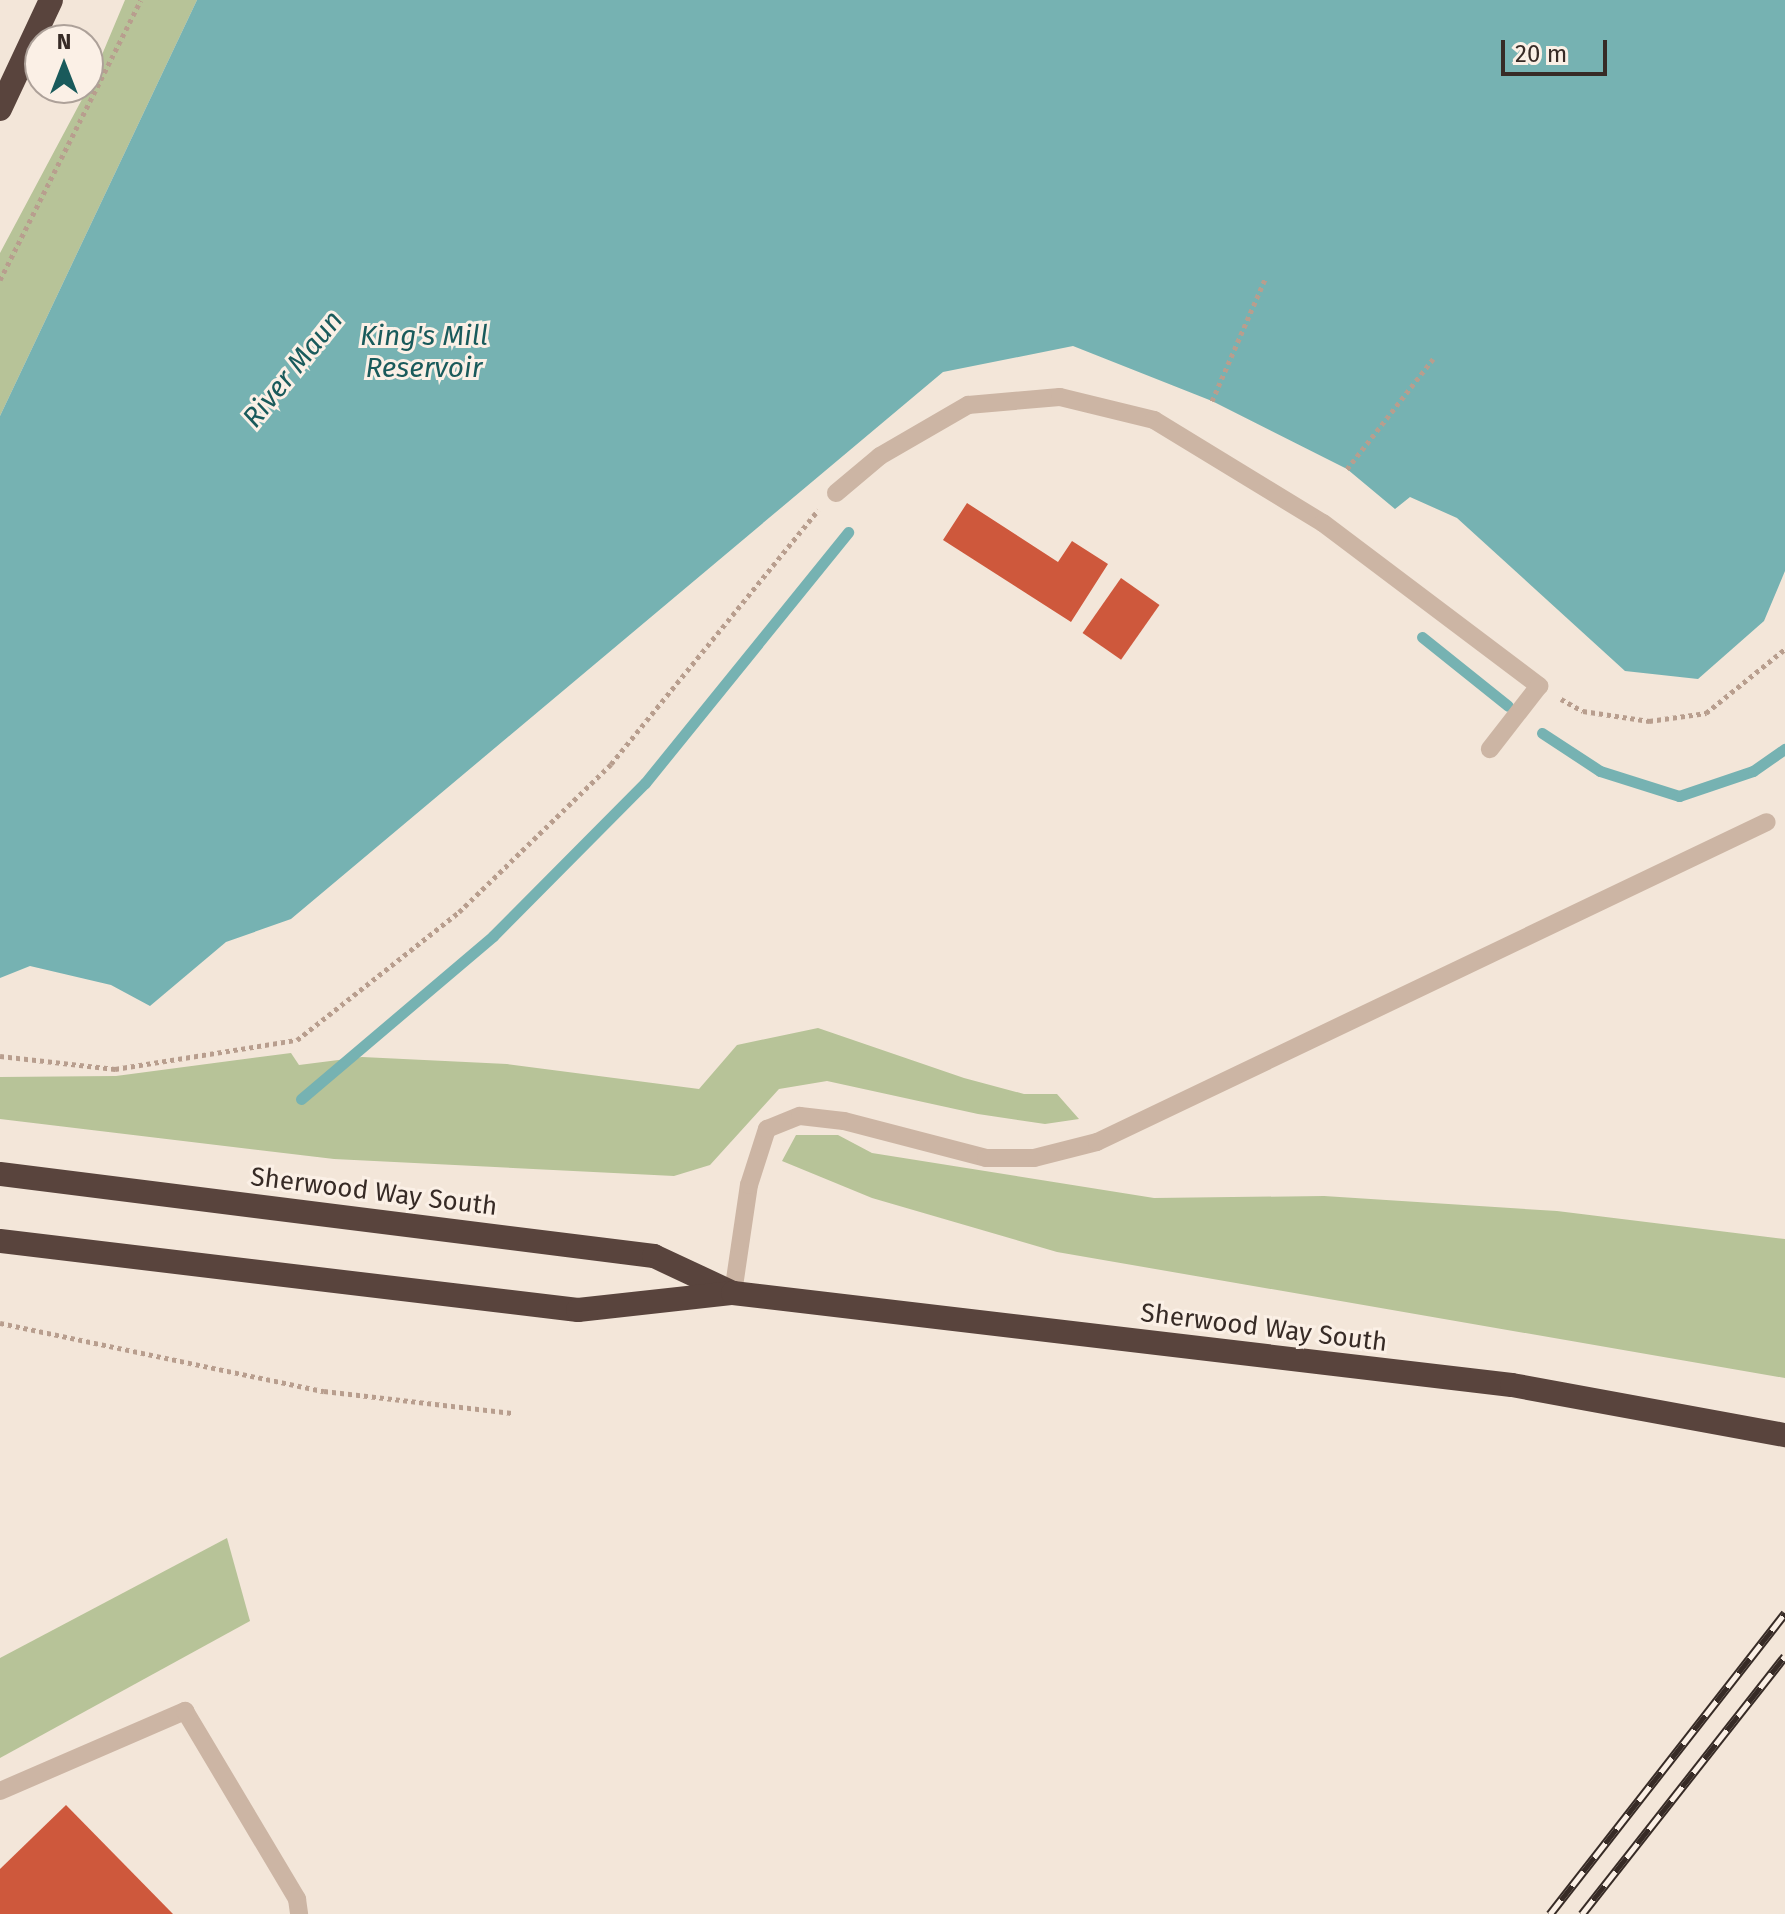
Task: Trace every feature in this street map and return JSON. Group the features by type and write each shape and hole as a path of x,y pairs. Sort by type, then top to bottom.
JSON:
{"highway":[{"path":"0,109 51,0"},
{"name":"Sherwood Way South","path":"6,1175 654,1256 733,1293"},
{"name":"Sherwood Way South","path":"1,1242 578,1310 733,1293 1512,1385 1785,1435"}],"lane":[{"path":"836,493 880,456 968,405 1060,397 1154,420 1323,523 1539,686 1490,749"},
{"path":"733,1293 749,1185 767,1129 800,1116 830,1119 986,1158 1034,1158 1097,1142 1469,949 1767,822"},
{"path":"0,1791 185,1711 297,1899 299,1914"}],"path":[{"path":"0,280 141,0"},
{"path":"1212,401 1266,277"},
{"path":"1347,469 1433,359"},
{"path":"0,1056 115,1069 297,1040 459,912 611,764 836,493"},
{"path":"1539,686 1583,711 1649,721 1706,713 1785,649"},
{"path":"0,1323 324,1391 512,1413"}],"green space":[{"path":"125,0 197,0 0,416 0,253 79,104 104,104 104,50"},
{"path":"818,1028 964,1078 1024,1094 1057,1094 1079,1119 1045,1124 978,1114 827,1081 779,1089 710,1165 674,1176 334,1159 0,1119 0,1077 116,1076 291,1053 299,1065 362,1057 507,1064 699,1089 737,1045"},
{"path":"796,1135 838,1135 872,1153 1154,1198 1324,1196 1557,1211 1785,1239 1785,1378 1057,1252 872,1198 782,1161"},
{"path":"227,1538 250,1621 0,1758 0,1658"}],"water":[{"name":"King's Mill Reservoir","path":"197,0 1785,0 1785,571 1764,621 1698,679 1625,671 1457,518 1410,497 1395,509 1347,469 1212,401 1073,346 943,372 291,919 226,942 150,1006 111,985 30,966 0,978 0,416"}],"building":[{"path":"967,503 1058,562 1072,541 1108,564 1071,622 943,540"},
{"path":"1121,578 1160,605 1121,660 1083,633"},
{"path":"66,1805 173,1914 0,1914 0,1869"}],"waterway":[{"path":"301,1099 493,936 645,783 848,532"},
{"path":"1422,637 1508,706"},
{"path":"1542,733 1600,771 1679,796 1753,771 1785,749"}],"railway":[{"path":"1550,1914 1785,1613"},
{"path":"1582,1914 1785,1656"}],"water label":[{"name":"River Maun","path":"293,369"}]}
